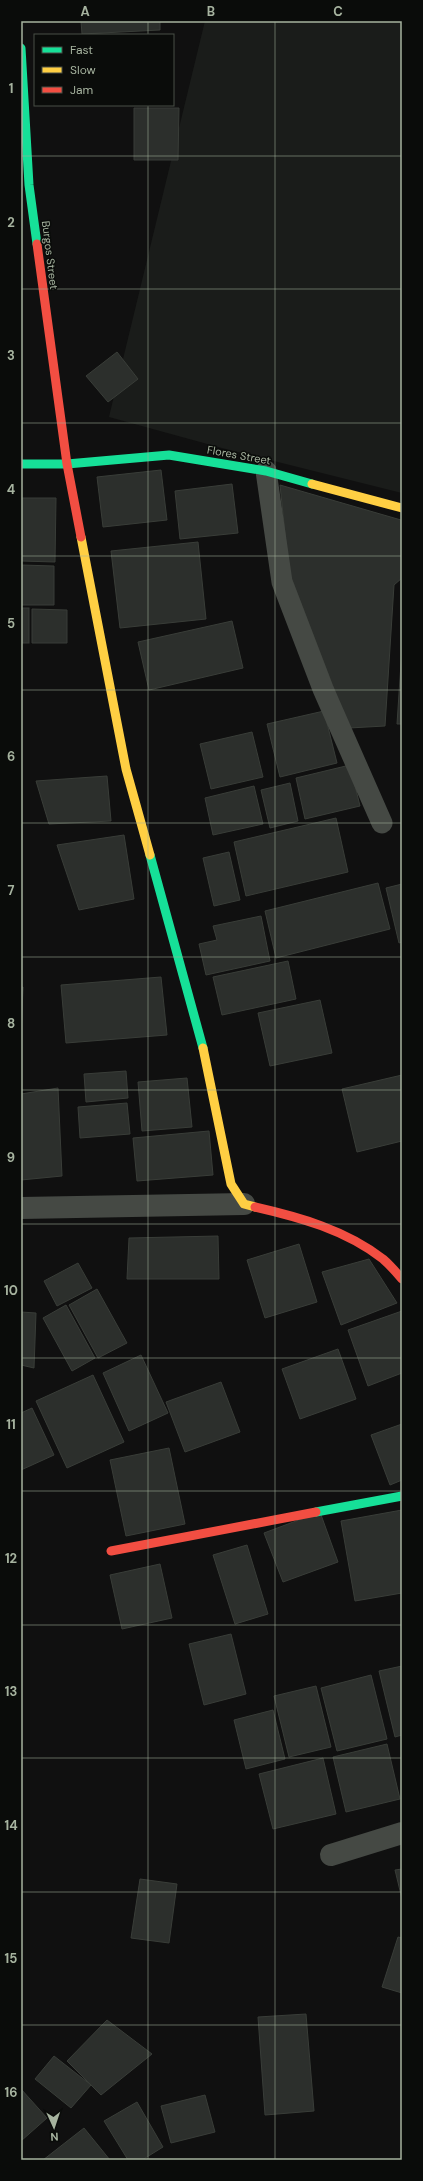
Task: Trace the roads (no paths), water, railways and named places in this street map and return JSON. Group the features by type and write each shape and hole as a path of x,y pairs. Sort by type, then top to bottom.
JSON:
{"street":[{"name":"Burgos Street","path":"21,48 29,185 67,464 126,769 200,1034 231,1184 244,1204"},
{"name":"Flores Street","path":"21,464 67,464 169,455 266,471 402,508"},
{"path":"21,1208 244,1204 278,1212 346,1236 383,1259 402,1279"},
{"path":"111,1551 402,1496"},
{"path":"331,1855 402,1833"}],"lane":[{"path":"266,471 282,582 323,689 382,823"}]}
